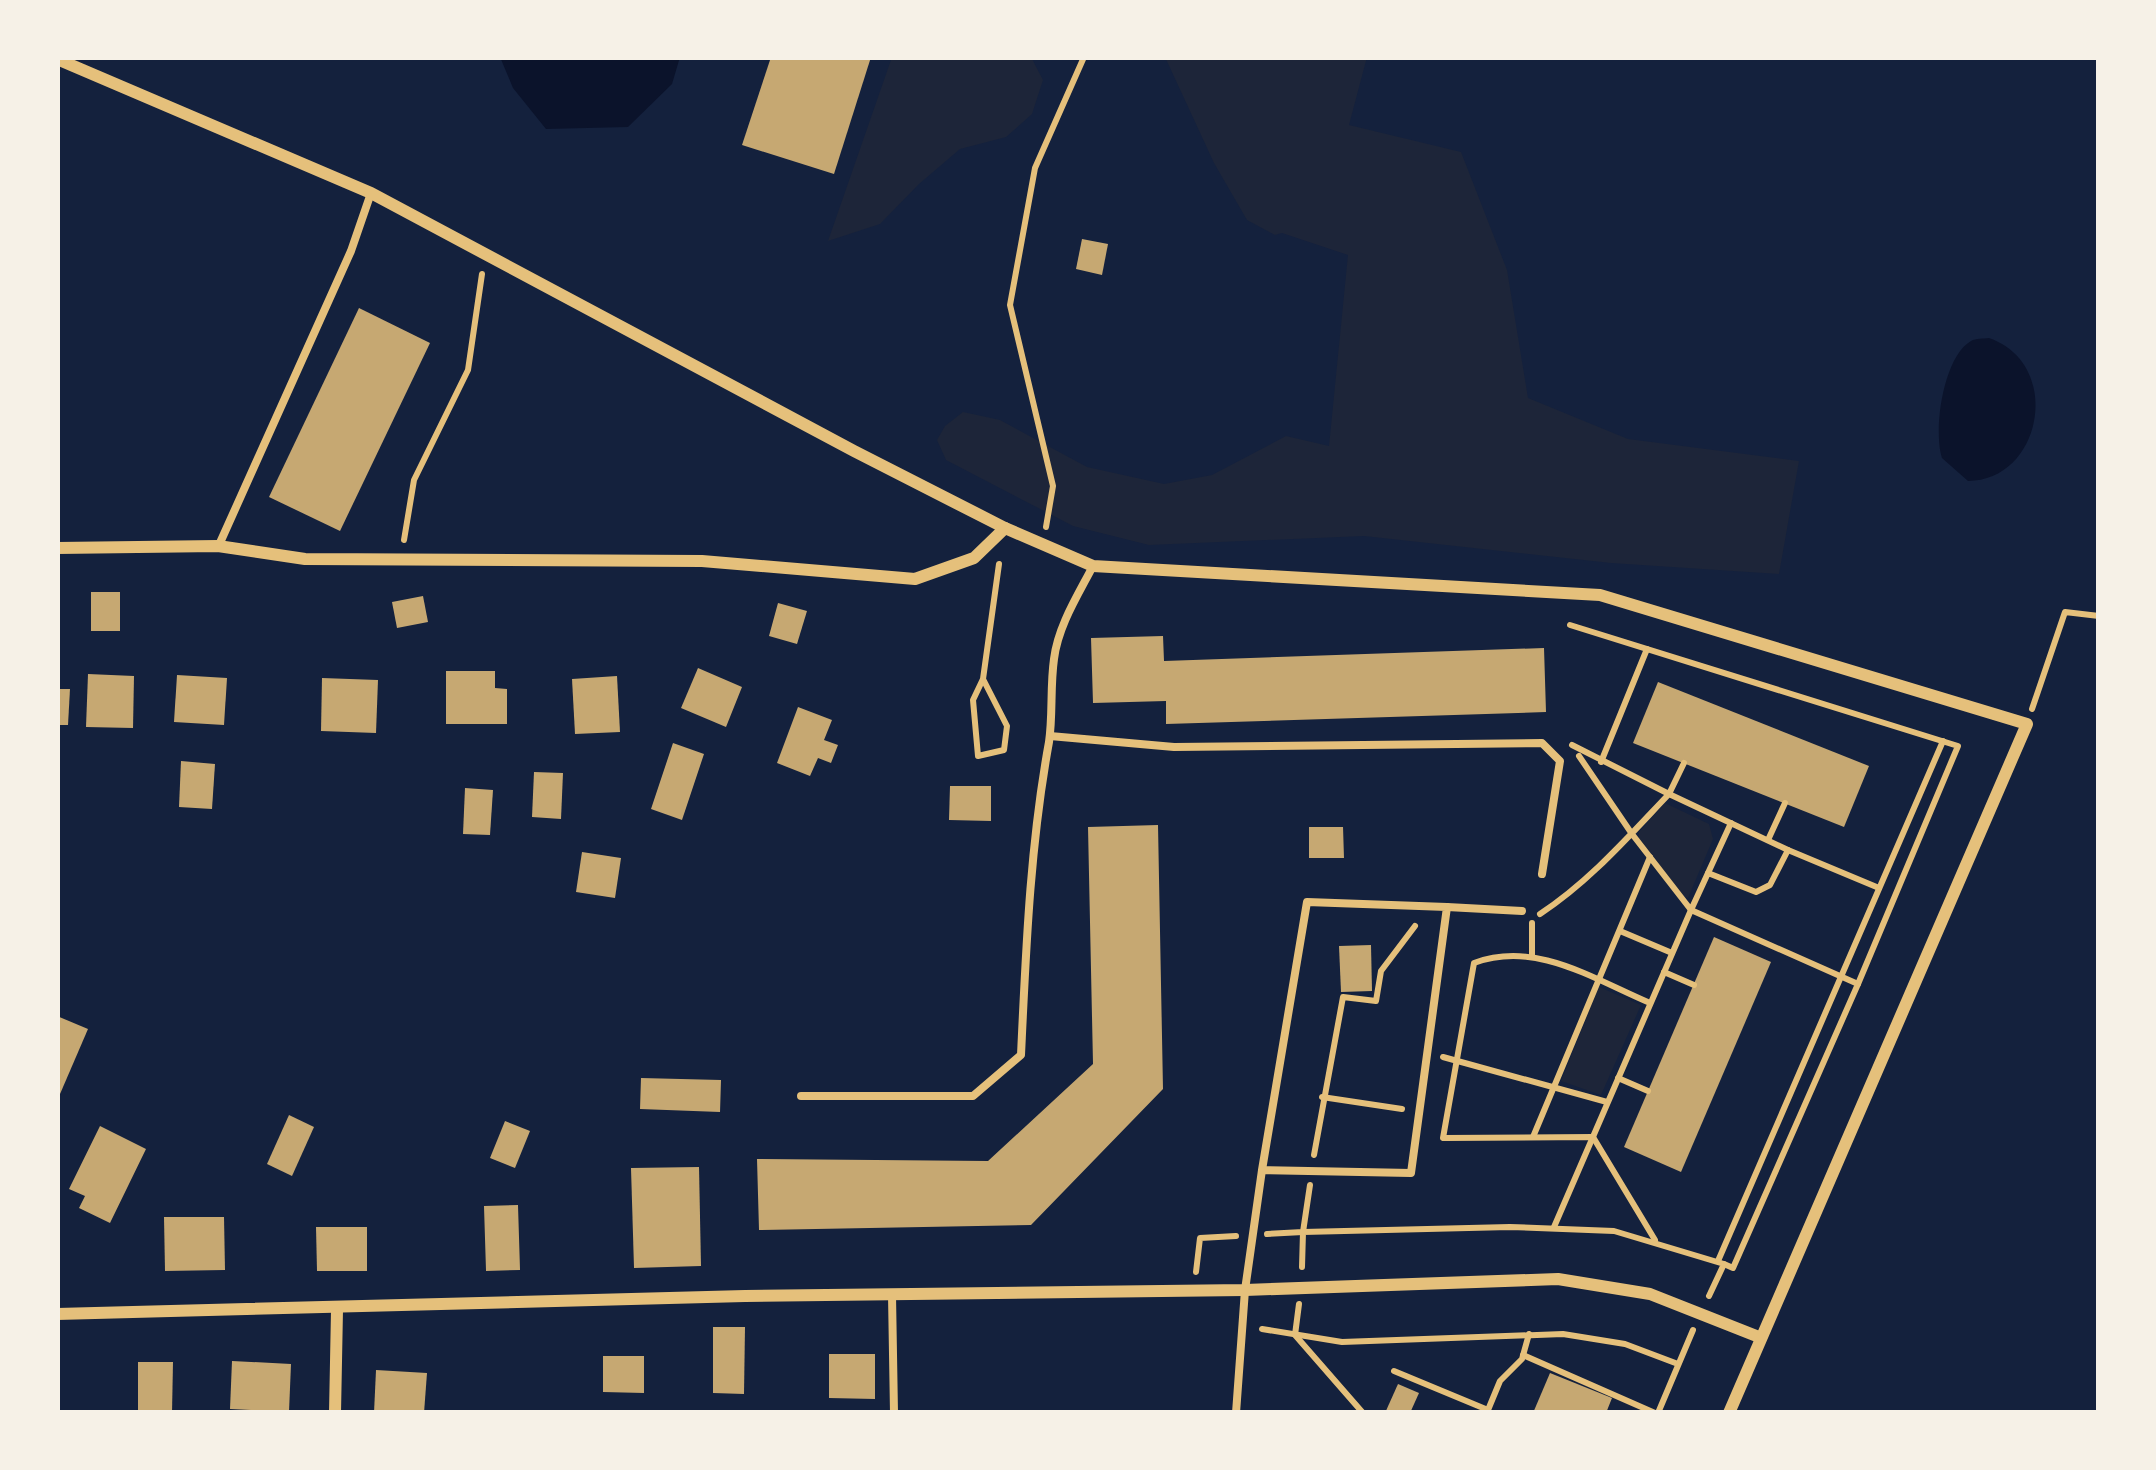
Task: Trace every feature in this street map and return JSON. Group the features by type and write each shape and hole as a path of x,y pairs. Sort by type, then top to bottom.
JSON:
{"street":[{"path":"57,58 371,193 1005,528 1093,566 1600,595 2027,724 1729,1413"},
{"path":"57,548 218,546 305,559 703,561 915,578 974,558 1005,528"},
{"path":"57,1314 1244,1290 1558,1279 1650,1294 1759,1337"},
{"path":"334,1413 337,1310"}],"lane":[{"path":"218,546 351,251 371,193"},
{"path":"801,1096 973,1096 1022,1055 1029,877 1050,736 1054,655 1067,616 1093,566"},
{"path":"1050,736 1174,746 1542,743 1560,761 1542,874"},
{"path":"1236,1413 1244,1290 1307,902 1522,911"},
{"path":"1262,1170 1412,1173 1447,907"},
{"path":"892,1294 894,1413"}],"path":[{"path":"1043,544 1053,486 1010,305 1035,169 1084,57"},
{"path":"401,560 414,480 468,370 485,252"},
{"path":"982,679 1007,726 1004,750 978,756 973,700 982,679 1000,562 990,545"},
{"path":"2027,724 2065,612 2099,616"},
{"path":"1570,625 1943,741 1958,746 1733,1268 1721,1263 1943,741"},
{"path":"1601,762 1647,649"},
{"path":"1858,984 1690,910 1572,745 1788,850 1880,889"},
{"path":"1532,955 1532,919 1579,889 1669,794 1684,763"},
{"path":"1768,840 1785,803"},
{"path":"1554,1227 1731,823"},
{"path":"1708,873 1756,892 1770,885 1788,850"},
{"path":"1533,1137 1650,857"},
{"path":"1194,1288 1200,1238 1303,1232 1322,1097 1343,997 1376,1001 1381,970 1430,906"},
{"path":"1619,931 1672,953"},
{"path":"1443,1138 1474,963 1498,954 1532,955 1650,1004"},
{"path":"1663,972 1694,985"},
{"path":"1427,1053 1607,1102"},
{"path":"1618,1078 1648,1091"},
{"path":"1322,1097 1419,1112"},
{"path":"1416,1138 1593,1136"},
{"path":"1593,1136 1657,1243"},
{"path":"1523,1354 1656,1413 1701,1313"},
{"path":"1242,1325 1342,1342 1563,1334 1625,1344 1678,1364"},
{"path":"1394,1372 1487,1412 1500,1381 1523,1354 1528,1334"}],"shaded area":[{"path":"500,57 680,57 672,84 628,127 546,129 513,88"},
{"path":"892,57 1031,57 1043,80 1032,114 1006,137 960,149 880,224 828,241"},
{"path":"1165,57 1367,57 1349,125 1461,152 1507,270 1528,398 1628,439 1799,461 1779,574 1611,563 1364,536 1149,545 1073,526 946,460 937,440 945,426 963,412 1000,420 1087,467 1164,484 1212,475 1286,436 1329,446 1348,255 1282,233 1275,235 1247,220 1214,163"},
{"path":"1989,338 2013,352 2028,371 2035,395 2034,419 2027,443 2013,462 1993,476 1968,481 1942,458 1940,413 1953,362 1973,340"},
{"path":"1665,803 1709,824 1713,839 1688,898 1639,839 1639,832"},
{"path":"1599,987 1641,1005 1601,1095 1561,1081"}],"building":[{"path":"771,57 871,57 834,174 742,145"},
{"path":"1082,239 1108,244 1102,275 1076,269"},
{"path":"359,308 430,343 340,531 269,497"},
{"path":"91,592 120,592 120,631 91,631"},
{"path":"423,596 428,622 397,628 392,602"},
{"path":"778,603 807,611 797,644 769,636"},
{"path":"1163,636 1164,661 1544,648 1546,712 1166,724 1166,701 1093,703 1091,638"},
{"path":"698,668 742,687 726,727 681,708"},
{"path":"446,671 495,671 495,688 507,689 507,724 446,724"},
{"path":"88,674 134,676 133,728 86,727"},
{"path":"177,675 227,678 224,725 174,722"},
{"path":"617,676 620,732 575,734 572,679"},
{"path":"322,678 378,680 376,733 321,731"},
{"path":"1658,682 1869,766 1844,827 1633,743"},
{"path":"57,689 70,689 68,725 57,725"},
{"path":"798,707 832,720 824,740 838,745 831,763 818,758 810,776 777,763"},
{"path":"673,743 704,754 682,820 651,809"},
{"path":"181,761 215,764 212,809 179,807"},
{"path":"534,772 563,773 561,819 532,817"},
{"path":"950,786 991,786 991,821 949,820"},
{"path":"465,788 493,790 490,835 463,834"},
{"path":"1158,825 1163,1089 1031,1225 759,1230 757,1159 988,1161 1093,1064 1088,827"},
{"path":"1309,827 1343,827 1344,858 1309,858"},
{"path":"582,852 621,858 615,898 576,892"},
{"path":"1714,937 1771,962 1681,1172 1624,1147"},
{"path":"1371,945 1372,991 1341,992 1339,946"},
{"path":"57,1016 88,1029 57,1101"},
{"path":"641,1078 721,1080 720,1112 640,1109"},
{"path":"289,1115 314,1127 292,1176 267,1164"},
{"path":"505,1121 530,1131 515,1168 490,1158"},
{"path":"100,1126 146,1149 110,1223 79,1208 85,1196 69,1189"},
{"path":"699,1167 701,1266 634,1268 631,1168"},
{"path":"518,1205 520,1270 486,1271 484,1206"},
{"path":"164,1217 224,1217 225,1270 165,1271"},
{"path":"316,1227 367,1227 367,1271 317,1271"},
{"path":"713,1327 745,1327 744,1394 713,1393"},
{"path":"829,1354 875,1354 875,1399 829,1398"},
{"path":"603,1356 644,1356 644,1393 603,1392"},
{"path":"232,1361 291,1364 289,1412 230,1409"},
{"path":"138,1362 173,1362 172,1413 138,1413"},
{"path":"376,1370 427,1373 424,1413 374,1413"},
{"path":"1550,1373 1612,1398 1606,1413 1533,1413"},
{"path":"1398,1384 1419,1393 1410,1413 1385,1413"}]}
